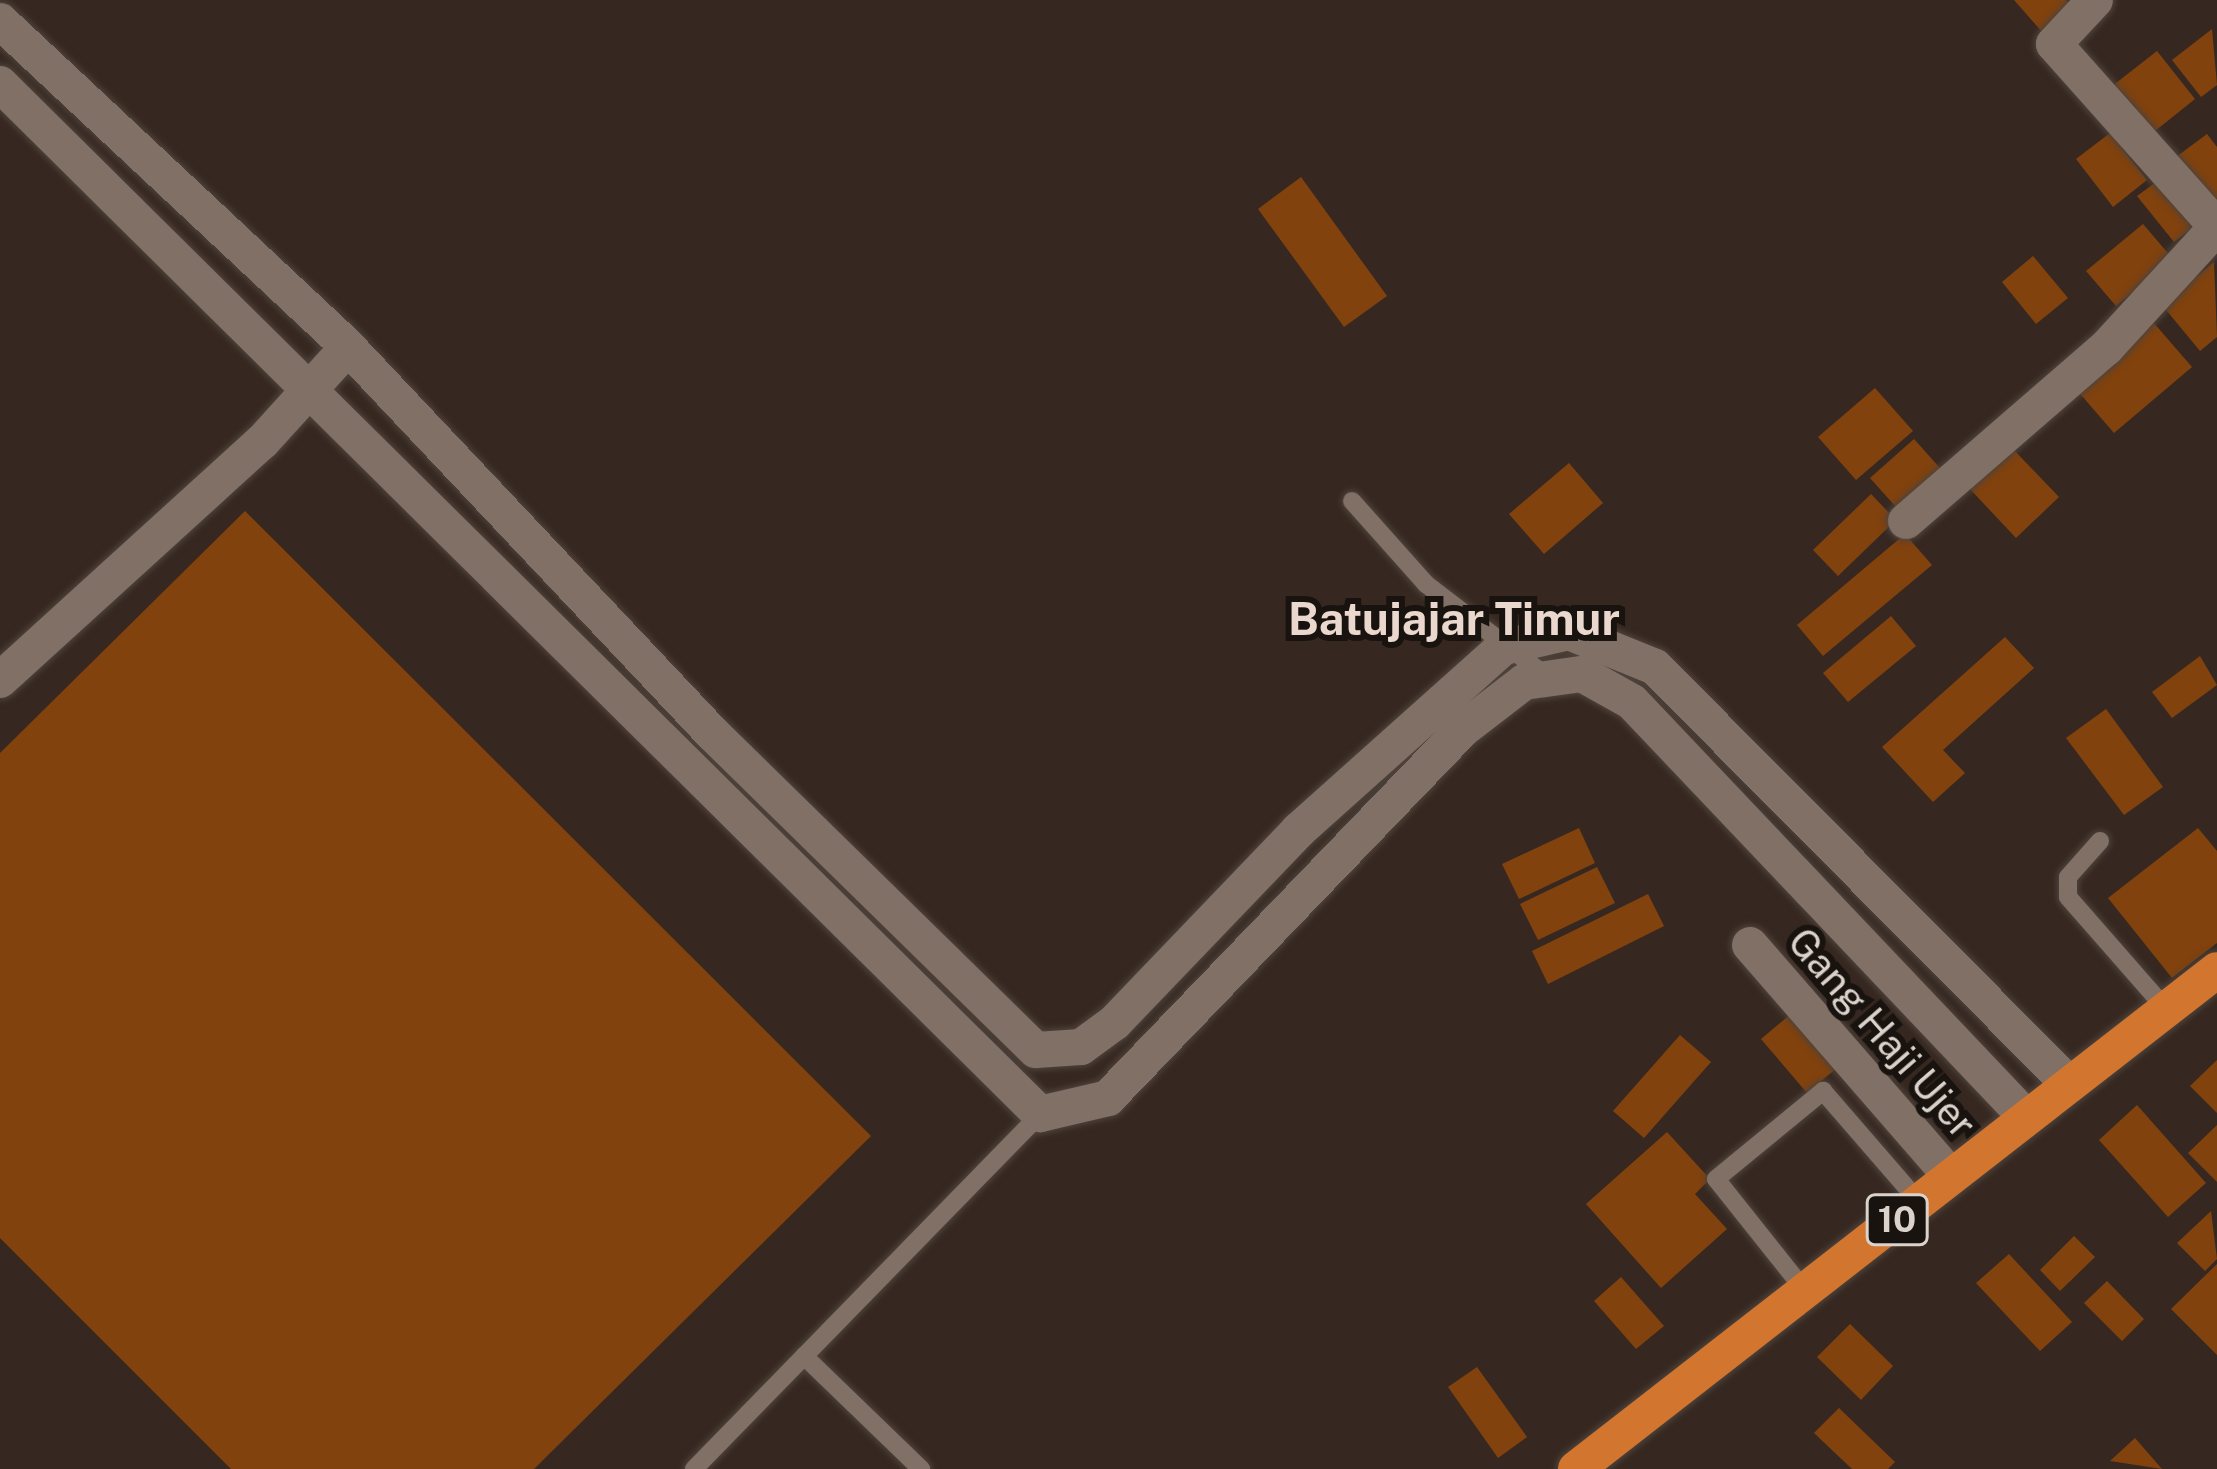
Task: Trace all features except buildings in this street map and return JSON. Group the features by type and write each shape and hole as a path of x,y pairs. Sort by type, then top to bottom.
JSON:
{"highway":[{"name":"10","path":"1576,1469 2217,970"}],"street":[{"path":"1906,520 2106,348 2217,227 2054,44 2095,0"},
{"path":"0,21 348,347 712,733 1036,1050 1081,1047 1115,1022 1299,830 1504,647 1569,632 1655,667 2068,1084"},
{"path":"0,84 1040,1114 1108,1098 1463,729 1545,675 1582,674 1632,702 2026,1118"},
{"path":"0,680 310,390 348,347"},
{"name":"Gang Haji Ujer","path":"1750,945 1951,1177"}],"lane":[{"path":"1352,501 1426,584 1545,675"},
{"path":"2099,841 2068,878 2068,897 2165,1009"},
{"path":"1806,1292 1716,1179 1823,1091 1919,1202"},
{"path":"694,1469 1040,1114"},
{"path":"804,1356 921,1469"}],"district":[{"name":"Batujajar Timur","path":"1454,619"}]}
